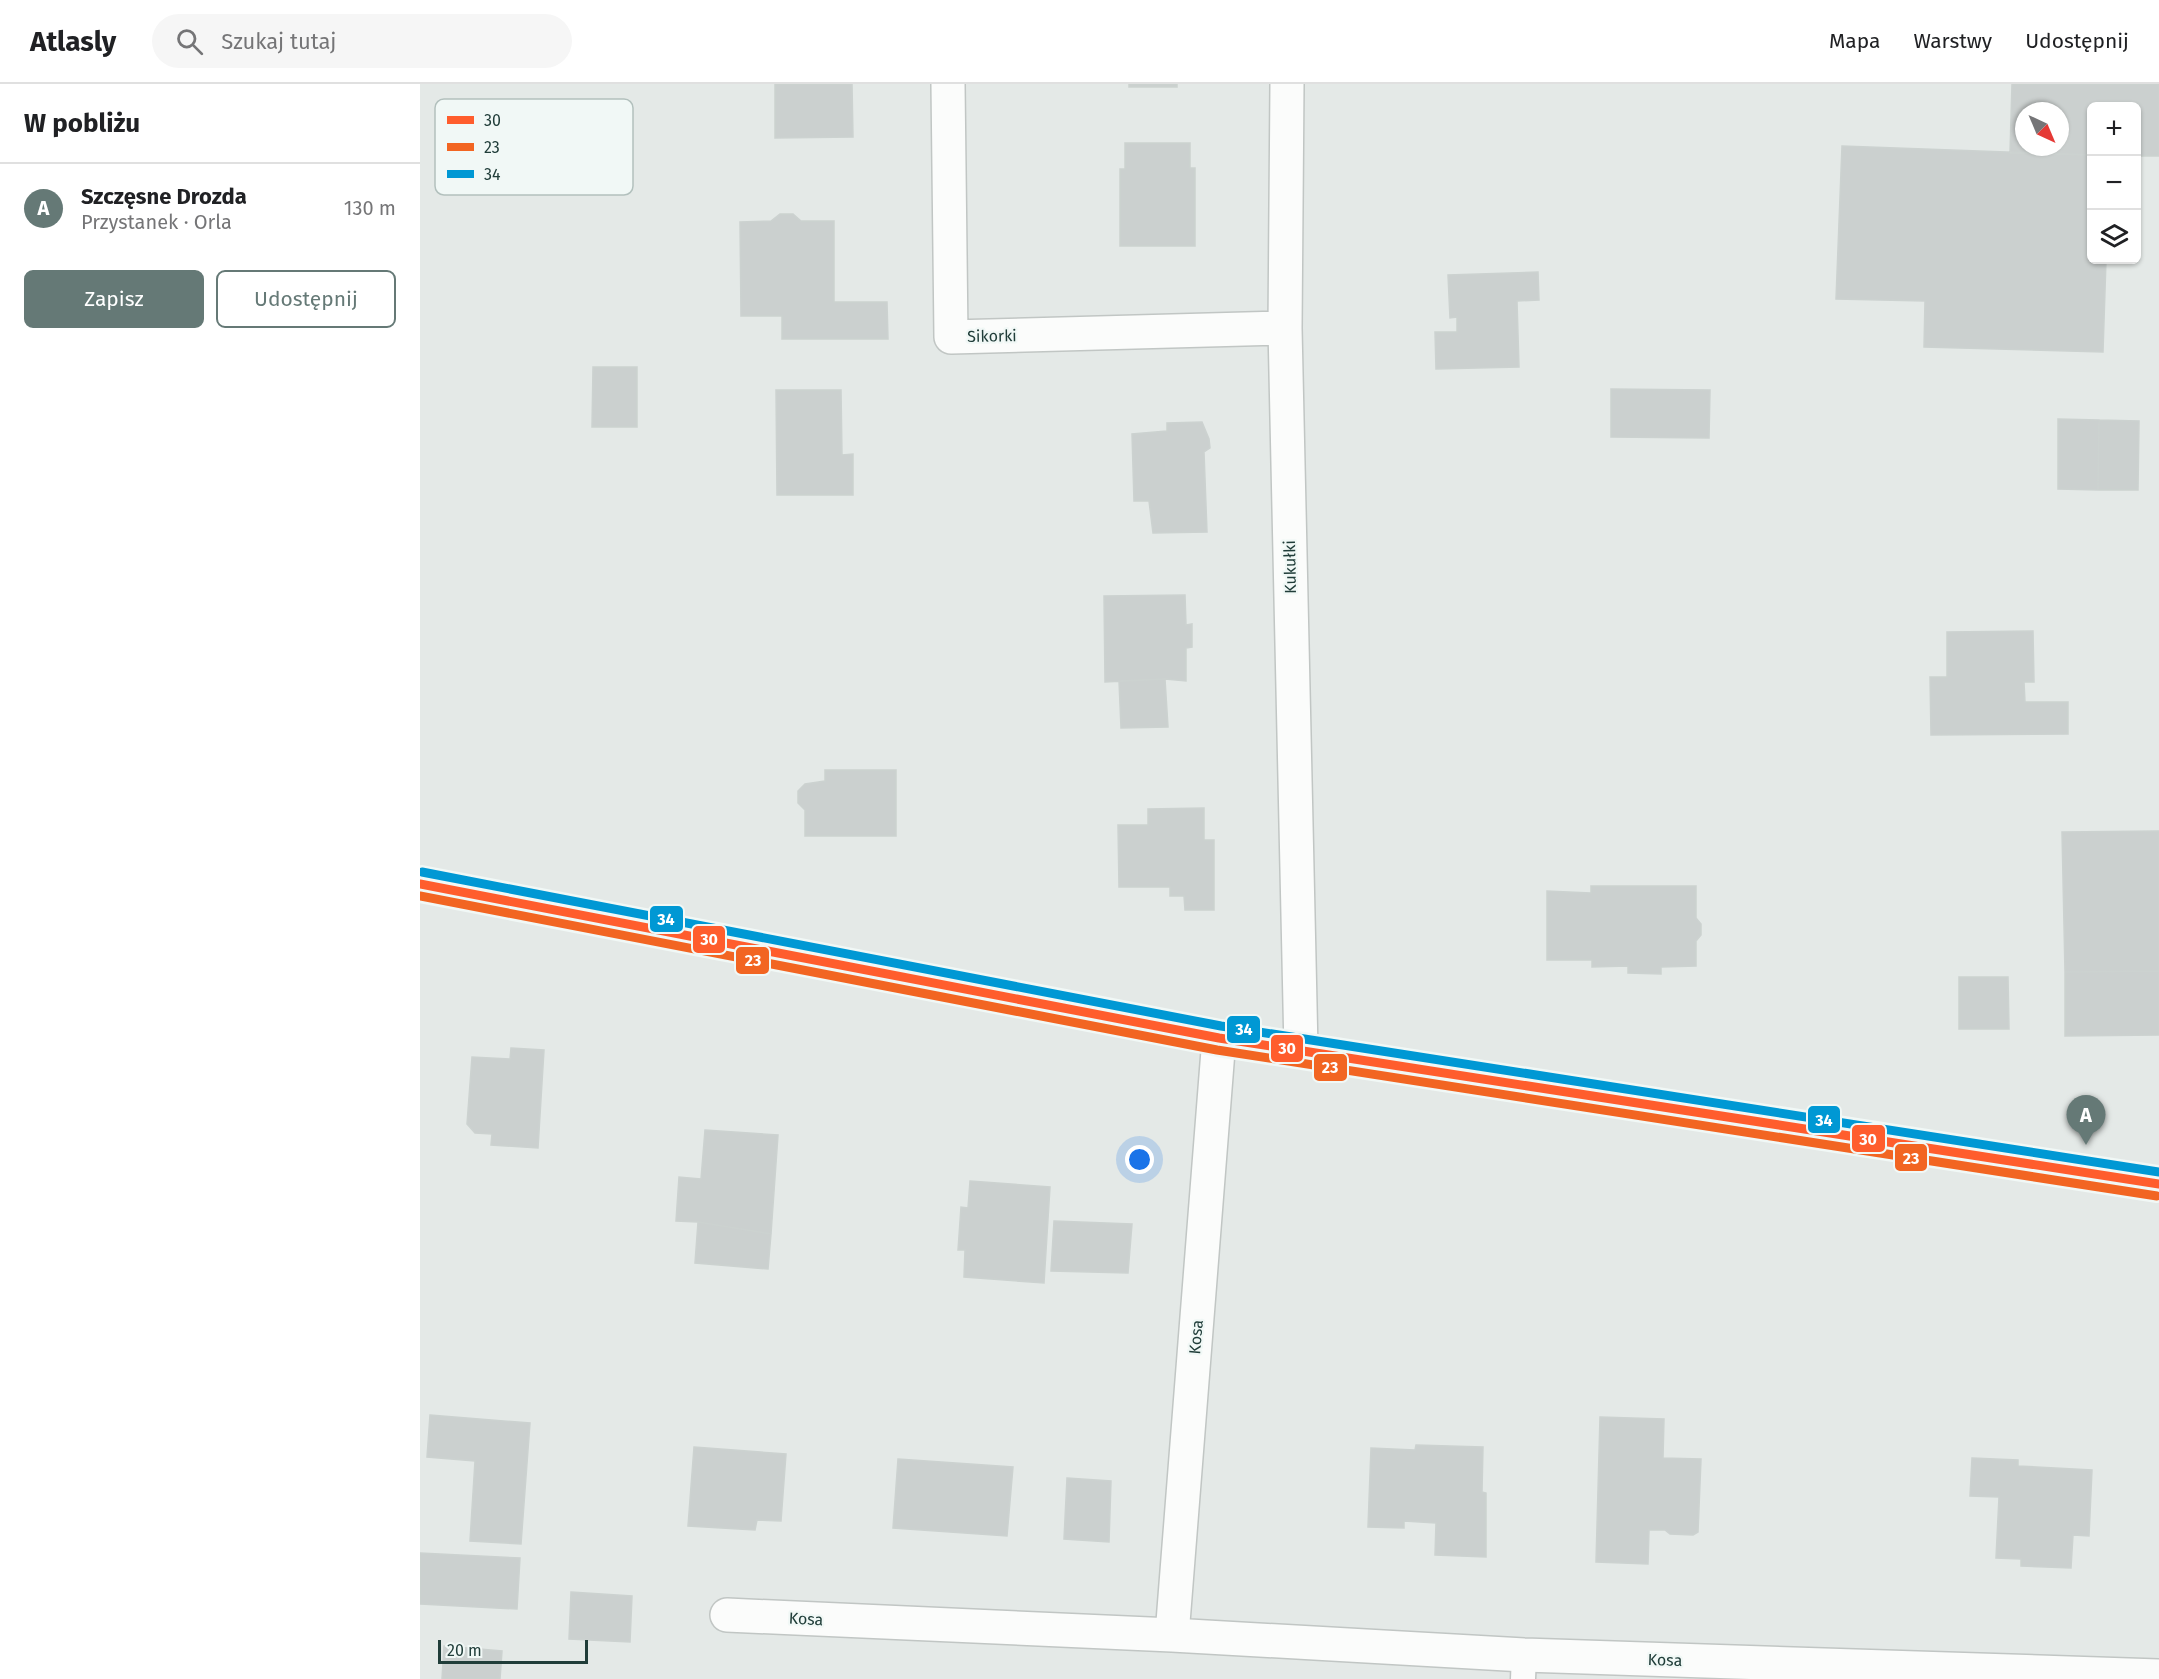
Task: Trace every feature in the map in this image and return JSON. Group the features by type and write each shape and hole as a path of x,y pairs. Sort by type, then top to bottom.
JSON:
{"street":[{"name":"Sikorki","path":"948,84 951,337 1285,328"},
{"name":"Kukułki","path":"1287,84 1285,328 1300,1050"},
{"path":"420,884 1219,1038 2159,1184"},
{"name":"Kosa","path":"1172,1635 1219,1038"},
{"name":"Kosa","path":"727,1616 1172,1635 1523,1667 2159,1676"}],"building":[{"path":"775,84 852,84 853,137 775,138"},
{"path":"1129,84 1177,84 1177,87 1129,87"},
{"path":"2012,84 2159,84 2159,156 2141,156 2141,102 2087,102 2087,155 2069,154 2069,102 2015,102 2015,153 2010,153"},
{"path":"1125,143 1190,143 1190,168 1195,168 1195,246 1120,246 1120,169 1125,169"},
{"path":"1842,146 2015,152 2015,156 2087,155 2087,264 2106,264 2103,352 1924,347 1925,301 1836,299"},
{"path":"780,214 793,214 801,221 834,221 834,302 887,302 888,339 782,339 782,316 741,316 740,222 771,221"},
{"path":"1538,272 1539,300 1517,301 1519,367 1436,369 1435,332 1457,332 1457,317 1450,318 1448,275"},
{"path":"593,367 637,367 637,427 592,427"},
{"path":"1611,389 1710,390 1709,438 1611,437"},
{"path":"776,390 841,390 842,455 853,454 853,495 777,495"},
{"path":"2058,419 2099,420 2098,490 2058,489"},
{"path":"2099,420 2139,421 2138,490 2098,490"},
{"path":"1202,422 1210,448 1204,452 1207,532 1153,533 1149,501 1134,501 1132,434 1167,431 1167,423"},
{"path":"1185,595 1186,625 1192,624 1192,647 1186,648 1186,681 1165,679 1105,682 1104,596"},
{"path":"2033,631 2034,682 2024,682 2025,702 2068,702 2068,734 1931,735 1930,677 1947,677 1947,632"},
{"path":"1165,679 1168,727 1121,728 1119,681"},
{"path":"825,770 896,770 896,836 805,836 805,810 798,803 798,791 805,784 825,781"},
{"path":"1204,808 1204,840 1214,840 1214,910 1185,910 1184,896 1170,896 1170,887 1119,887 1118,825 1148,825 1148,809"},
{"path":"2159,831 2159,971 2065,972 2062,832"},
{"path":"1591,886 1696,886 1696,918 1701,924 1701,935 1696,941 1696,966 1661,967 1661,974 1628,973 1628,966 1592,967 1592,960 1547,960 1547,891 1591,893"},
{"path":"2159,971 2159,1035 2065,1036 2065,972"},
{"path":"1959,977 2008,977 2009,1029 1959,1029"},
{"path":"511,1048 544,1050 538,1148 491,1145 492,1134 475,1133 467,1124 472,1057 510,1059"},
{"path":"705,1130 778,1135 771,1234 698,1222 676,1221 679,1177 701,1179"},
{"path":"970,1181 1050,1187 1044,1283 964,1277 965,1250 958,1250 961,1207 968,1208"},
{"path":"1054,1221 1132,1224 1128,1273 1051,1271"},
{"path":"698,1222 771,1234 768,1269 695,1263"},
{"path":"430,1415 530,1423 521,1544 470,1541 475,1461 427,1457"},
{"path":"1600,1417 1664,1419 1663,1458 1701,1459 1698,1532 1693,1535 1670,1534 1665,1530 1649,1530 1648,1564 1596,1562"},
{"path":"1416,1445 1483,1447 1482,1492 1486,1493 1486,1557 1435,1555 1436,1523 1404,1521 1404,1528 1368,1527 1371,1448 1415,1450"},
{"path":"694,1447 786,1454 781,1521 757,1520 755,1530 688,1526"},
{"path":"1972,1458 2018,1460 2018,1466 2092,1470 2089,1536 2073,1535 2071,1568 2021,1566 2021,1559 1996,1558 1999,1497 1970,1496"},
{"path":"898,1459 1013,1467 1007,1536 893,1528"},
{"path":"1067,1478 1111,1481 1109,1542 1064,1539"},
{"path":"420,1553 520,1558 517,1609 420,1604"},
{"path":"571,1592 632,1596 630,1642 569,1639"},
{"path":"444,1646 502,1651 500,1679 442,1679"}],"transit line":[{"name":"34","path":"422,872 1221,1026 2159,1172"},
{"name":"30","path":"420,884 1219,1038 2159,1184"},
{"name":"23","path":"420,896 1217,1050 2157,1196"}],"place":[{"name":"Szczęsne Drozda","path":"2086,1145"}]}
